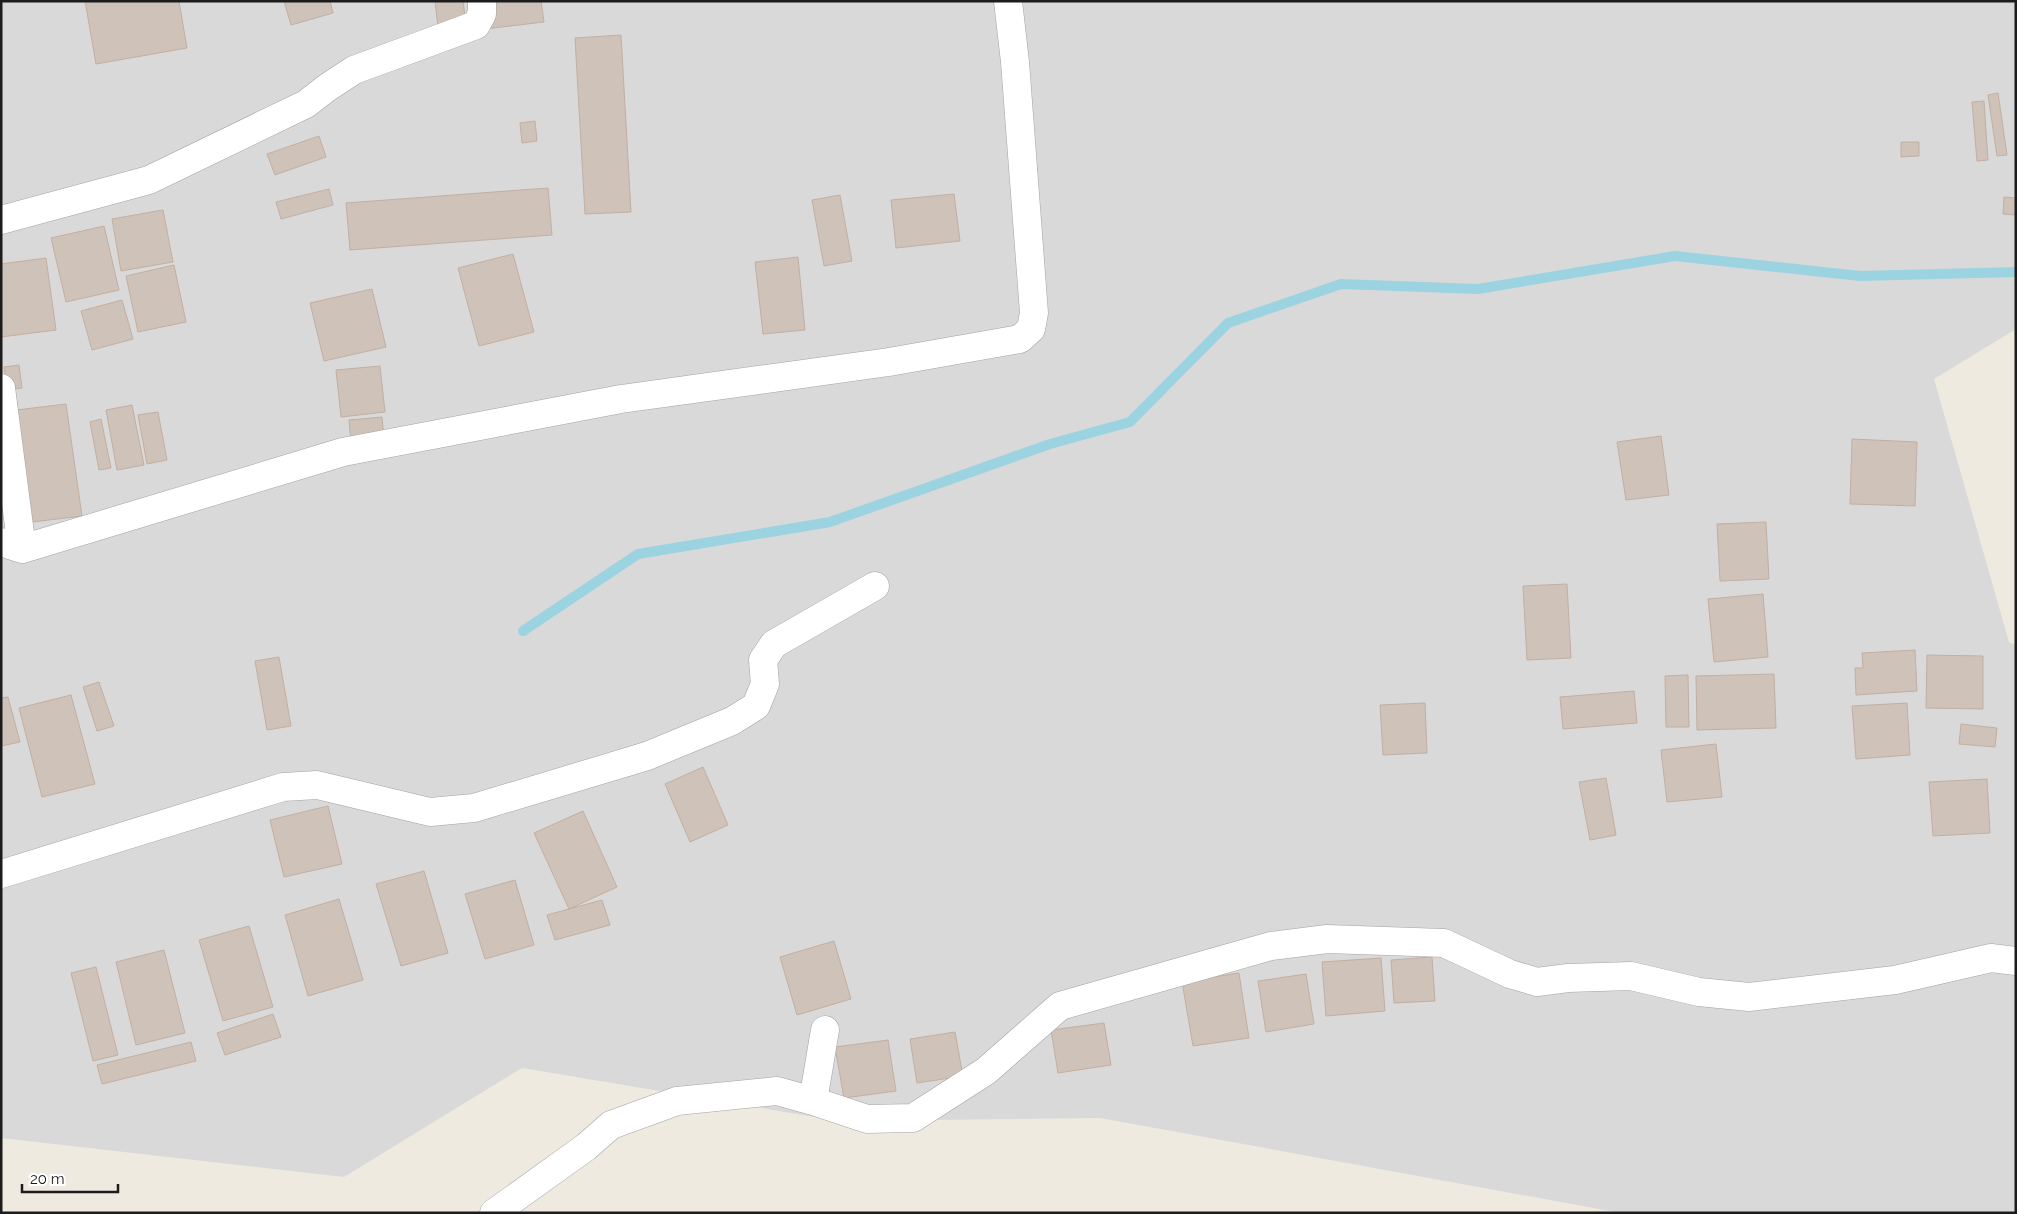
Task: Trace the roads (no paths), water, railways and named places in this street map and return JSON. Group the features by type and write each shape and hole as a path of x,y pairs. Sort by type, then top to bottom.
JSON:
{"street":[{"path":"1,220 149,180 306,104 328,86 354,70 476,25 482,14 482,1"},
{"path":"1,388 11,545 343,452 621,399 888,362 1020,339 1031,329 1034,313 1015,62 1008,1"},
{"path":"1,874 283,787 317,785 430,812 474,808 647,756 732,721 756,706 765,684 763,660 774,644 875,586"},
{"path":"494,1213 586,1147 611,1125 676,1101 777,1091 867,1119 913,1118 986,1071 1060,1006 1271,946 1318,940 1444,943 1510,974 1537,982 1568,978 1631,976 1699,992 1749,997 1895,980 1991,958 2016,961"},
{"path":"813,1101 825,1030"}],"waterway":[{"path":"523,631 638,554 830,522 1050,444 1130,422 1228,323 1341,284 1478,289 1675,256 1860,276 2016,272"}]}
